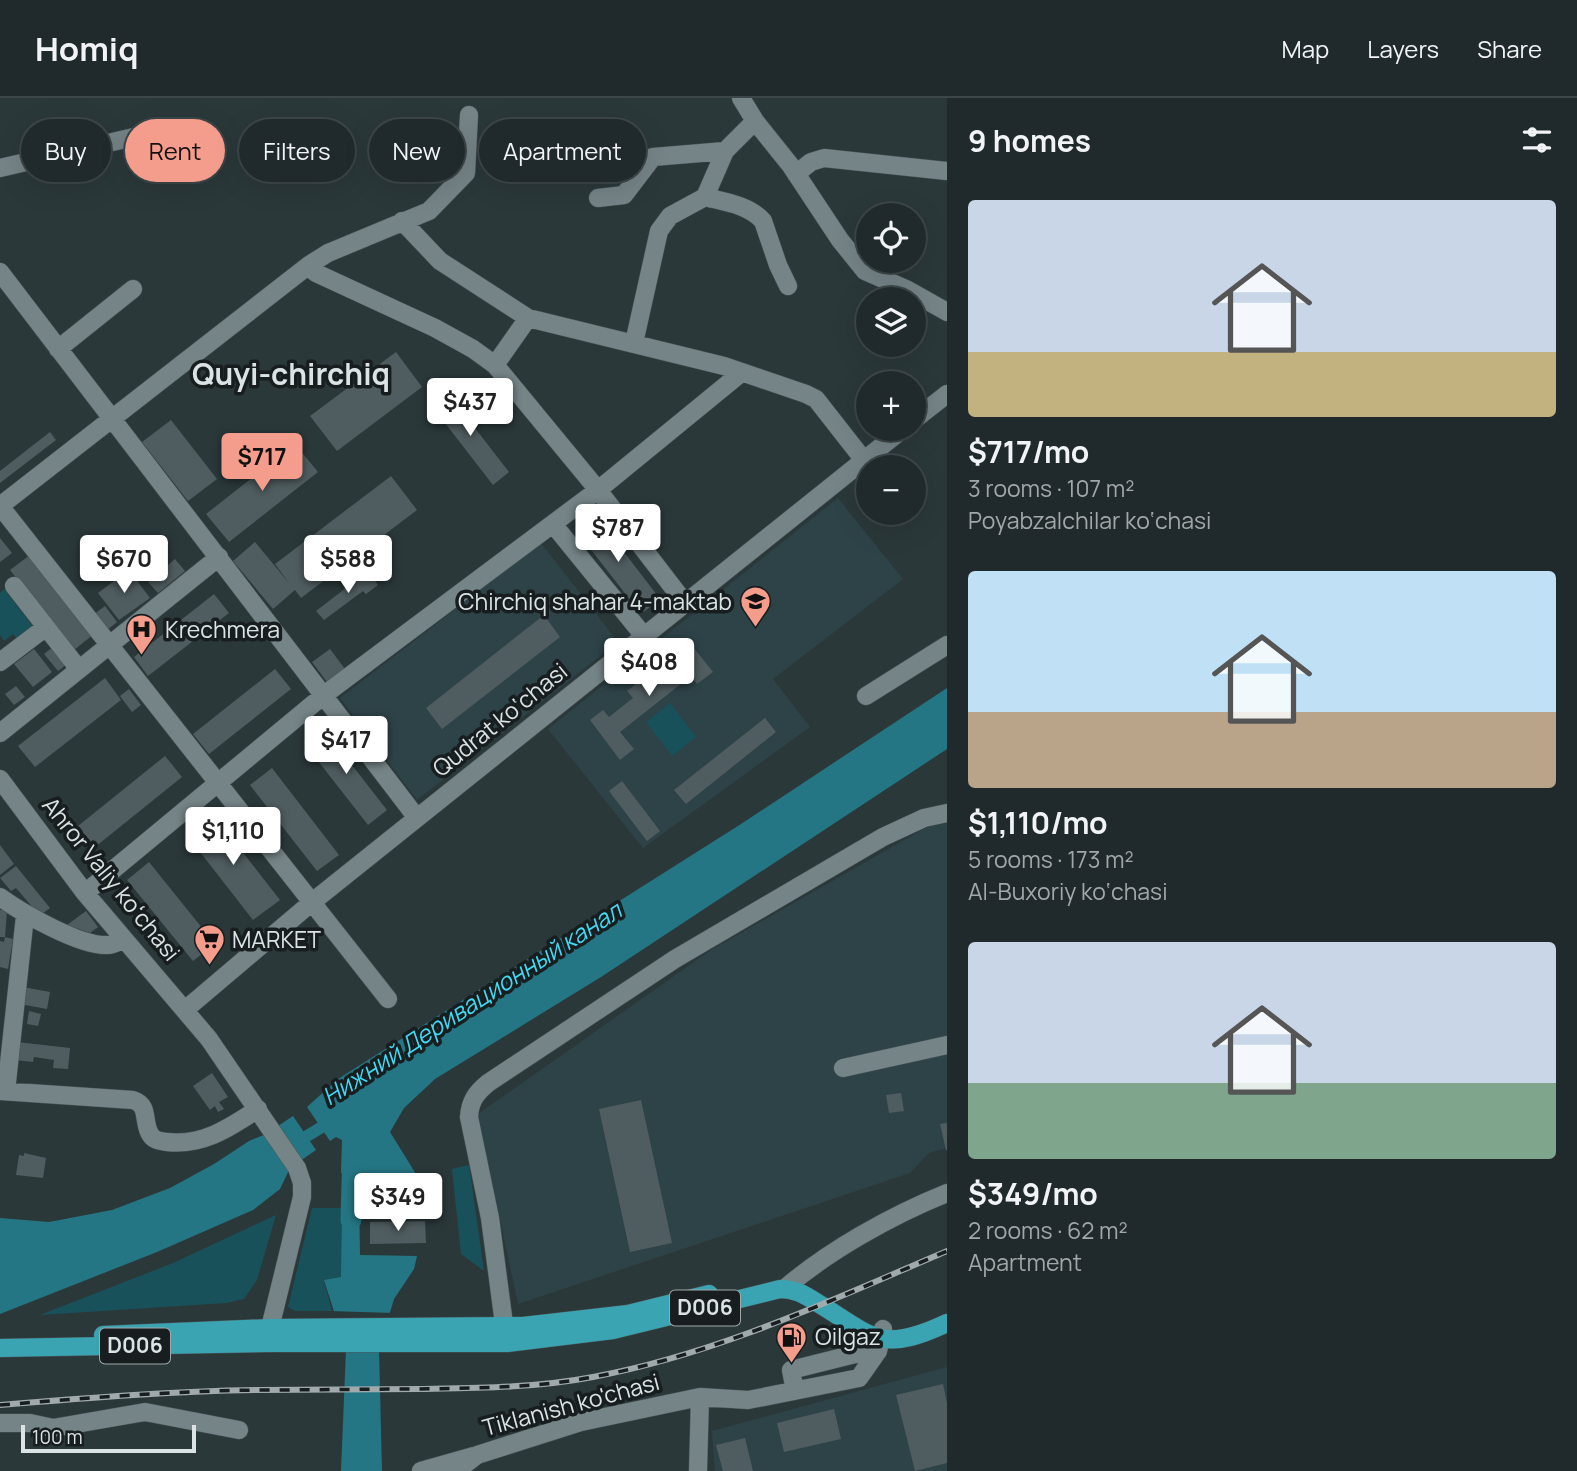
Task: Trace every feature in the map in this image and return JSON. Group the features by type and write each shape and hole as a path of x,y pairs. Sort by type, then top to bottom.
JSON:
{"main road":[{"name":"D006","path":"0,1337 506,1335 613,1330 788,1285"},
{"path":"788,1285 877,1340 907,1338 947,1323"},
{"path":"877,1340 947,1312"},
{"name":"D006","path":"0,1348 270,1335"}],"street":[{"path":"741,98 840,240 865,271 908,290 947,312"},
{"path":"388,999 0,506 309,265 328,253 429,212 466,173 469,115"},
{"path":"634,342 659,231 670,216 705,197 725,151 755,121"},
{"path":"0,168 125,139"},
{"path":"598,198 624,195 653,157 725,151"},
{"path":"796,174 811,162 824,158 947,171"},
{"path":"705,197 746,208 763,221 788,286"},
{"path":"402,221 440,261 528,318 724,366 816,399 860,455"},
{"path":"309,265 316,273 435,328 495,365 598,490 685,603"},
{"path":"0,272 417,818"},
{"path":"58,349 133,289"},
{"path":"495,365 528,318"},
{"path":"85,893 324,695 598,490 741,373"},
{"path":"926,411 947,394"},
{"name":"Qudrat ko‘chasi","path":"868,455 887,441"},
{"name":"Qudrat ko‘chasi","path":"186,1009 311,903 856,465"},
{"path":"553,524 644,636"},
{"path":"0,733 219,557"},
{"path":"13,586 78,668"},
{"path":"0,662 46,627"},
{"path":"866,696 947,645"},
{"name":"Ahror Valiy koʻchasi","path":"0,779 85,893 186,1009"},
{"path":"506,1335 490,1218 469,1117 469,1107 474,1096 488,1083 675,959 883,837 924,818 947,813"},
{"path":"0,897 25,916 86,940 108,945 124,939"},
{"path":"25,916 3,1091 133,1100 139,1102 145,1110 148,1131 152,1137 156,1140 184,1143 202,1140 227,1129 258,1109"},
{"path":"186,1009 297,1167 302,1183 302,1197 270,1335"},
{"path":"843,1068 947,1045"},
{"path":"788,1285 811,1266 917,1205 947,1193"},
{"path":"795,1391 791,1370 877,1340"},
{"name":"Tiklanish ko'chasi","path":"462,1471 464,1465 477,1455 581,1422 700,1397 748,1400 859,1378 878,1351 877,1340"},
{"path":"698,1471 700,1397"},
{"path":"0,1423 30,1423 53,1428 145,1412 239,1430"},
{"path":"421,1471 477,1455"}],"shaded area":[{"name":"Chirchiq shahar 4-maktab","path":"838,498 856,520 856,525 860,525 903,579 773,679 810,727 643,848 548,729"},
{"path":"541,543 618,642 417,800 340,698"},
{"path":"4,589 35,629 19,641 13,634 4,641 0,635 0,593"},
{"path":"670,703 696,737 672,756 646,722"},
{"path":"947,823 947,1148 929,1153 910,1173 518,1304 478,1114 711,950 927,827"},
{"path":"469,1165 484,1271 461,1254 452,1169"},
{"path":"312,1208 341,1208 341,1277 324,1281 332,1311 295,1311 288,1307"},
{"path":"276,1215 257,1280 244,1299 226,1303 40,1315 173,1263"},
{"path":"947,1367 947,1471 715,1471 712,1431"}],"water":[{"path":"947,688 947,749 601,977 435,1079 404,1108 390,1132 416,1174 341,1173 342,1140 336,1137 330,1141 307,1107 338,1079 741,824"},
{"path":"293,1116 316,1150 290,1168 280,1189 253,1210 157,1252 0,1314 0,1218 49,1222 112,1210 170,1188"},
{"path":"342,1193 359,1193 360,1255 417,1256 414,1269 394,1299 379,1349 382,1471 341,1471 346,1349 324,1280 341,1277"}],"pier":[{"path":"329,1311 394,1313 383,1349 342,1349"}],"building":[{"path":"396,352 422,387 337,451 310,416"},
{"path":"447,392 509,472 493,485 431,405"},
{"path":"171,420 217,479 188,501 142,442"},
{"path":"50,432 56,440 0,483 0,471"},
{"path":"295,444 318,472 229,542 206,514"},
{"path":"391,476 417,510 301,598 295,590 273,609 233,561 255,542 289,583 275,564"},
{"path":"595,514 660,599 641,614 575,529"},
{"path":"0,538 12,553 0,562"},
{"path":"30,555 94,634 74,650 10,570"},
{"path":"175,559 185,571 158,593 148,582"},
{"path":"129,570 150,598 119,620 98,593"},
{"path":"368,571 378,585 366,594 363,591 324,620 316,611"},
{"path":"214,594 229,613 148,676 134,657"},
{"path":"105,606 117,622 106,631 93,615"},
{"path":"544,615 560,637 442,729 426,708"},
{"path":"690,643 713,672 697,684 691,676 620,732 634,749 620,760 590,720 603,710 609,717 633,698 627,691 650,673 656,681 680,663 674,655"},
{"path":"53,647 67,664 58,671 44,654"},
{"path":"34,649 52,672 33,687 14,664"},
{"path":"330,649 345,669 327,682 312,662"},
{"path":"275,669 291,689 209,754 193,734"},
{"path":"105,678 121,700 35,767 18,746"},
{"path":"16,686 25,697 14,705 5,694"},
{"path":"129,689 141,705 132,712 120,696"},
{"path":"765,718 776,732 686,804 674,790"},
{"path":"323,728 387,810 368,825 304,743"},
{"path":"165,756 182,777 95,847 78,826"},
{"path":"272,768 339,855 317,871 250,785"},
{"path":"622,781 660,831 647,841 609,791"},
{"path":"212,813 280,900 253,920 186,834"},
{"path":"0,845 14,864 0,875"},
{"path":"149,862 215,944 193,961 127,880"},
{"path":"16,866 50,908 42,914 34,909 16,888 11,891 0,878"},
{"path":"0,910 7,910 5,937 0,937"},
{"path":"86,911 98,927 90,933 67,925"},
{"path":"5,937 13,939 8,969 0,967 0,941 4,942"},
{"path":"23,987 50,992 47,1009 20,1004"},
{"path":"29,1011 41,1014 38,1026 27,1024"},
{"path":"17,1042 70,1048 68,1069 53,1068 54,1060 34,1057 33,1062 15,1060"},
{"path":"212,1073 228,1097 219,1102 224,1109 218,1112 215,1106 210,1110 193,1086"},
{"path":"901,1093 904,1111 889,1113 886,1095"},
{"path":"641,1100 672,1243 630,1252 599,1109"},
{"path":"947,1123 947,1150 946,1150 940,1124"},
{"path":"24,1153 46,1158 43,1178 16,1175 19,1155 24,1156"},
{"path":"425,1221 426,1243 370,1244 370,1222"},
{"path":"943,1384 947,1403 947,1463 915,1471 896,1395"},
{"path":"834,1409 841,1439 784,1452 777,1423"},
{"path":"745,1438 753,1471 723,1471 716,1445"}],"waterway":[{"name":"Нижний Деривационный канал","path":"294,1144 335,1119"},
{"path":"351,1220 353,1147"}],"railway":[{"path":"0,1405 194,1392 484,1388 571,1381 639,1367 729,1340 947,1251"}],"place":[{"name":"Chirchiq shahar 4-maktab","path":"755,629"},
{"name":"Krechmera","path":"142,657"},
{"name":"MARKET","path":"209,967"},
{"name":"Oilgaz","path":"792,1364"}],"district":[{"name":"Quyi-chirchiq","path":"291,375"}]}
